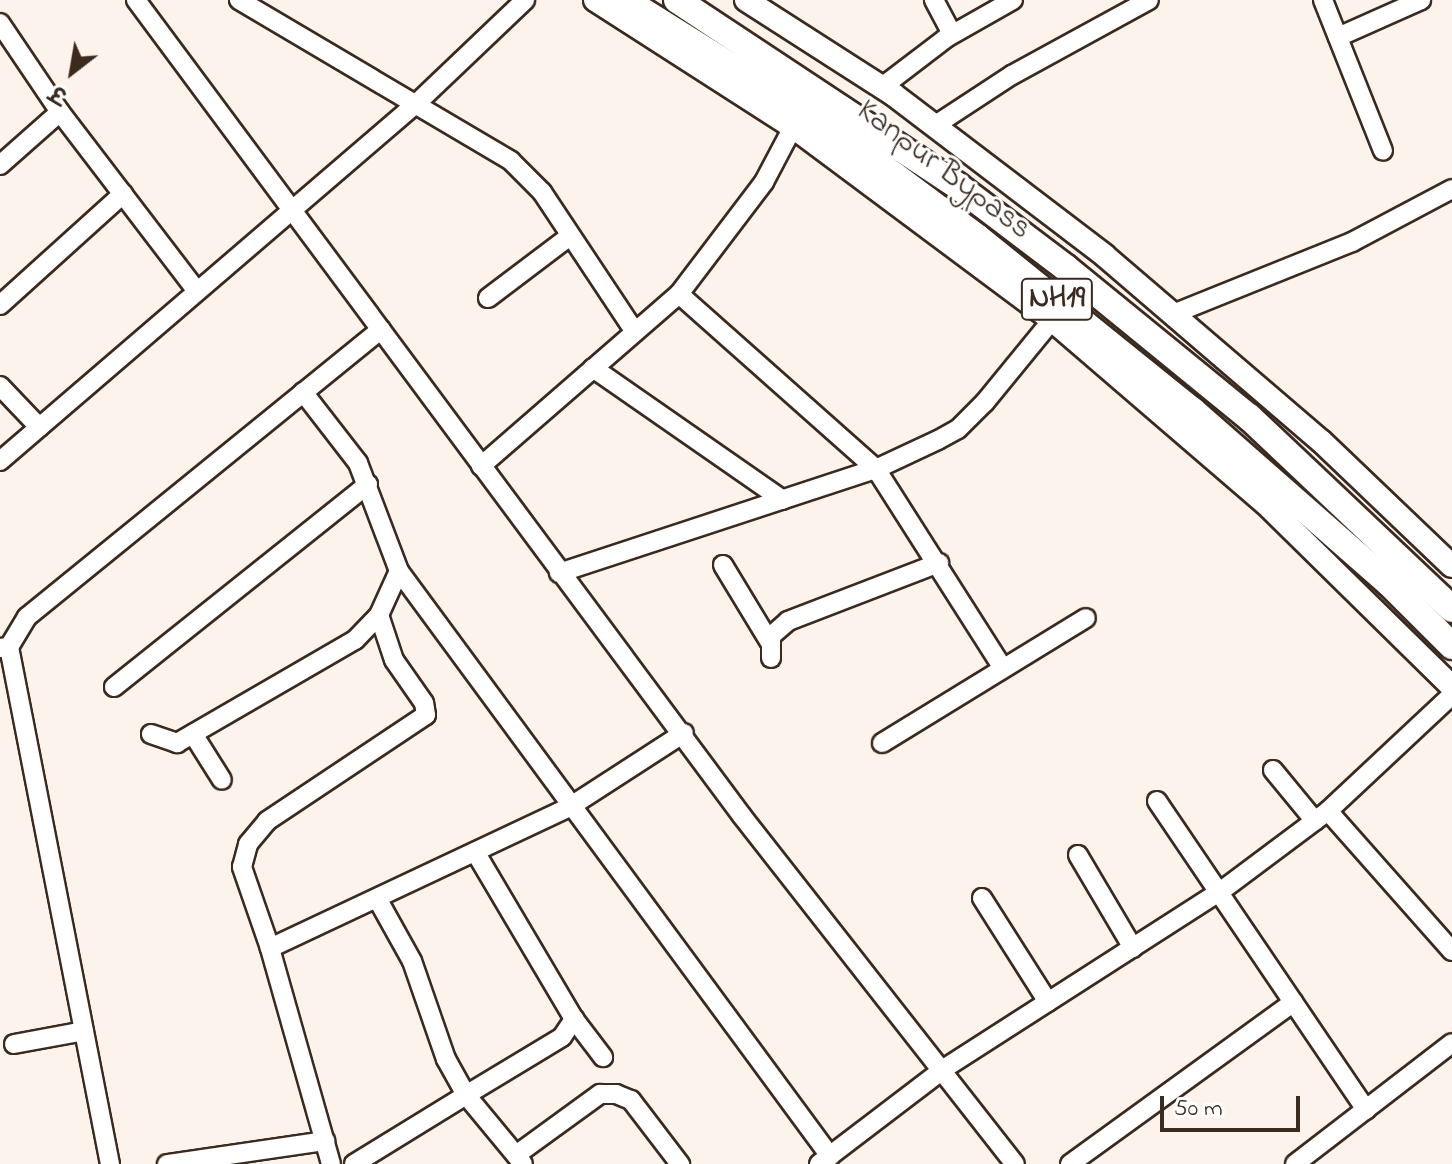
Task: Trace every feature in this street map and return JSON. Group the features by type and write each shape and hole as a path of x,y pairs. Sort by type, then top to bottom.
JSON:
{"highway":[{"name":"Kanpur Bypass","path":"625,0 836,132 989,246 1193,411 1389,583 1452,646"},
{"name":"Kanpur Bypass","path":"677,0 959,187 1066,268 1249,417 1452,609"}],"main road":[{"path":"595,0 793,127 1052,320 1265,503 1452,687"},
{"path":"746,0 882,87 1173,314 1321,441 1452,566"}],"street":[{"path":"136,0 559,573 684,733 742,816 945,1068 1015,1164"},
{"path":"239,0 418,102 511,161 542,192 635,332"},
{"path":"0,461 418,102 525,0"},
{"path":"934,0 952,34"},
{"path":"882,87 952,34 1013,0"},
{"path":"934,126 1012,75 1149,0"},
{"path":"1323,0 1383,151"},
{"path":"1338,37 1421,0"},
{"path":"2,31 197,291"},
{"path":"0,165 60,112"},
{"path":"481,466 679,294 764,182 793,127"},
{"path":"1173,314 1352,242 1452,189"},
{"path":"0,305 123,194"},
{"path":"488,298 570,236"},
{"path":"679,294 876,469 939,563 1002,667"},
{"path":"559,573 876,469 958,429 1052,320"},
{"path":"110,1164 4,648 27,617 381,329"},
{"path":"593,368 783,500"},
{"path":"0,386 39,427"},
{"path":"303,392 343,441 368,484 399,571 824,1160 945,1068 1221,891 1321,816 1452,695"},
{"path":"114,687 368,484"},
{"path":"723,565 770,650 788,621 939,563"},
{"path":"151,734 177,743 355,640 379,615 399,571"},
{"path":"331,1164 270,948 242,867 248,844 278,813 426,715 424,703 394,660 379,615"},
{"path":"882,743 1086,618"},
{"path":"270,948 378,900 568,808 684,733"},
{"path":"193,734 222,780"},
{"path":"1273,770 1452,951"},
{"path":"1157,801 1221,891 1366,1110"},
{"path":"476,853 574,1019 603,1057"},
{"path":"1078,855 1133,948"},
{"path":"982,898 1048,1002"},
{"path":"378,900 412,961 446,1059 466,1095 520,1160 590,1101 616,1094 631,1100 680,1164"},
{"path":"1070,1164 1294,1002"},
{"path":"354,1164 562,1037 574,1019"},
{"path":"14,1044 84,1031"},
{"path":"1295,1164 1452,1043"},
{"path":"167,1164 325,1141"}]}
